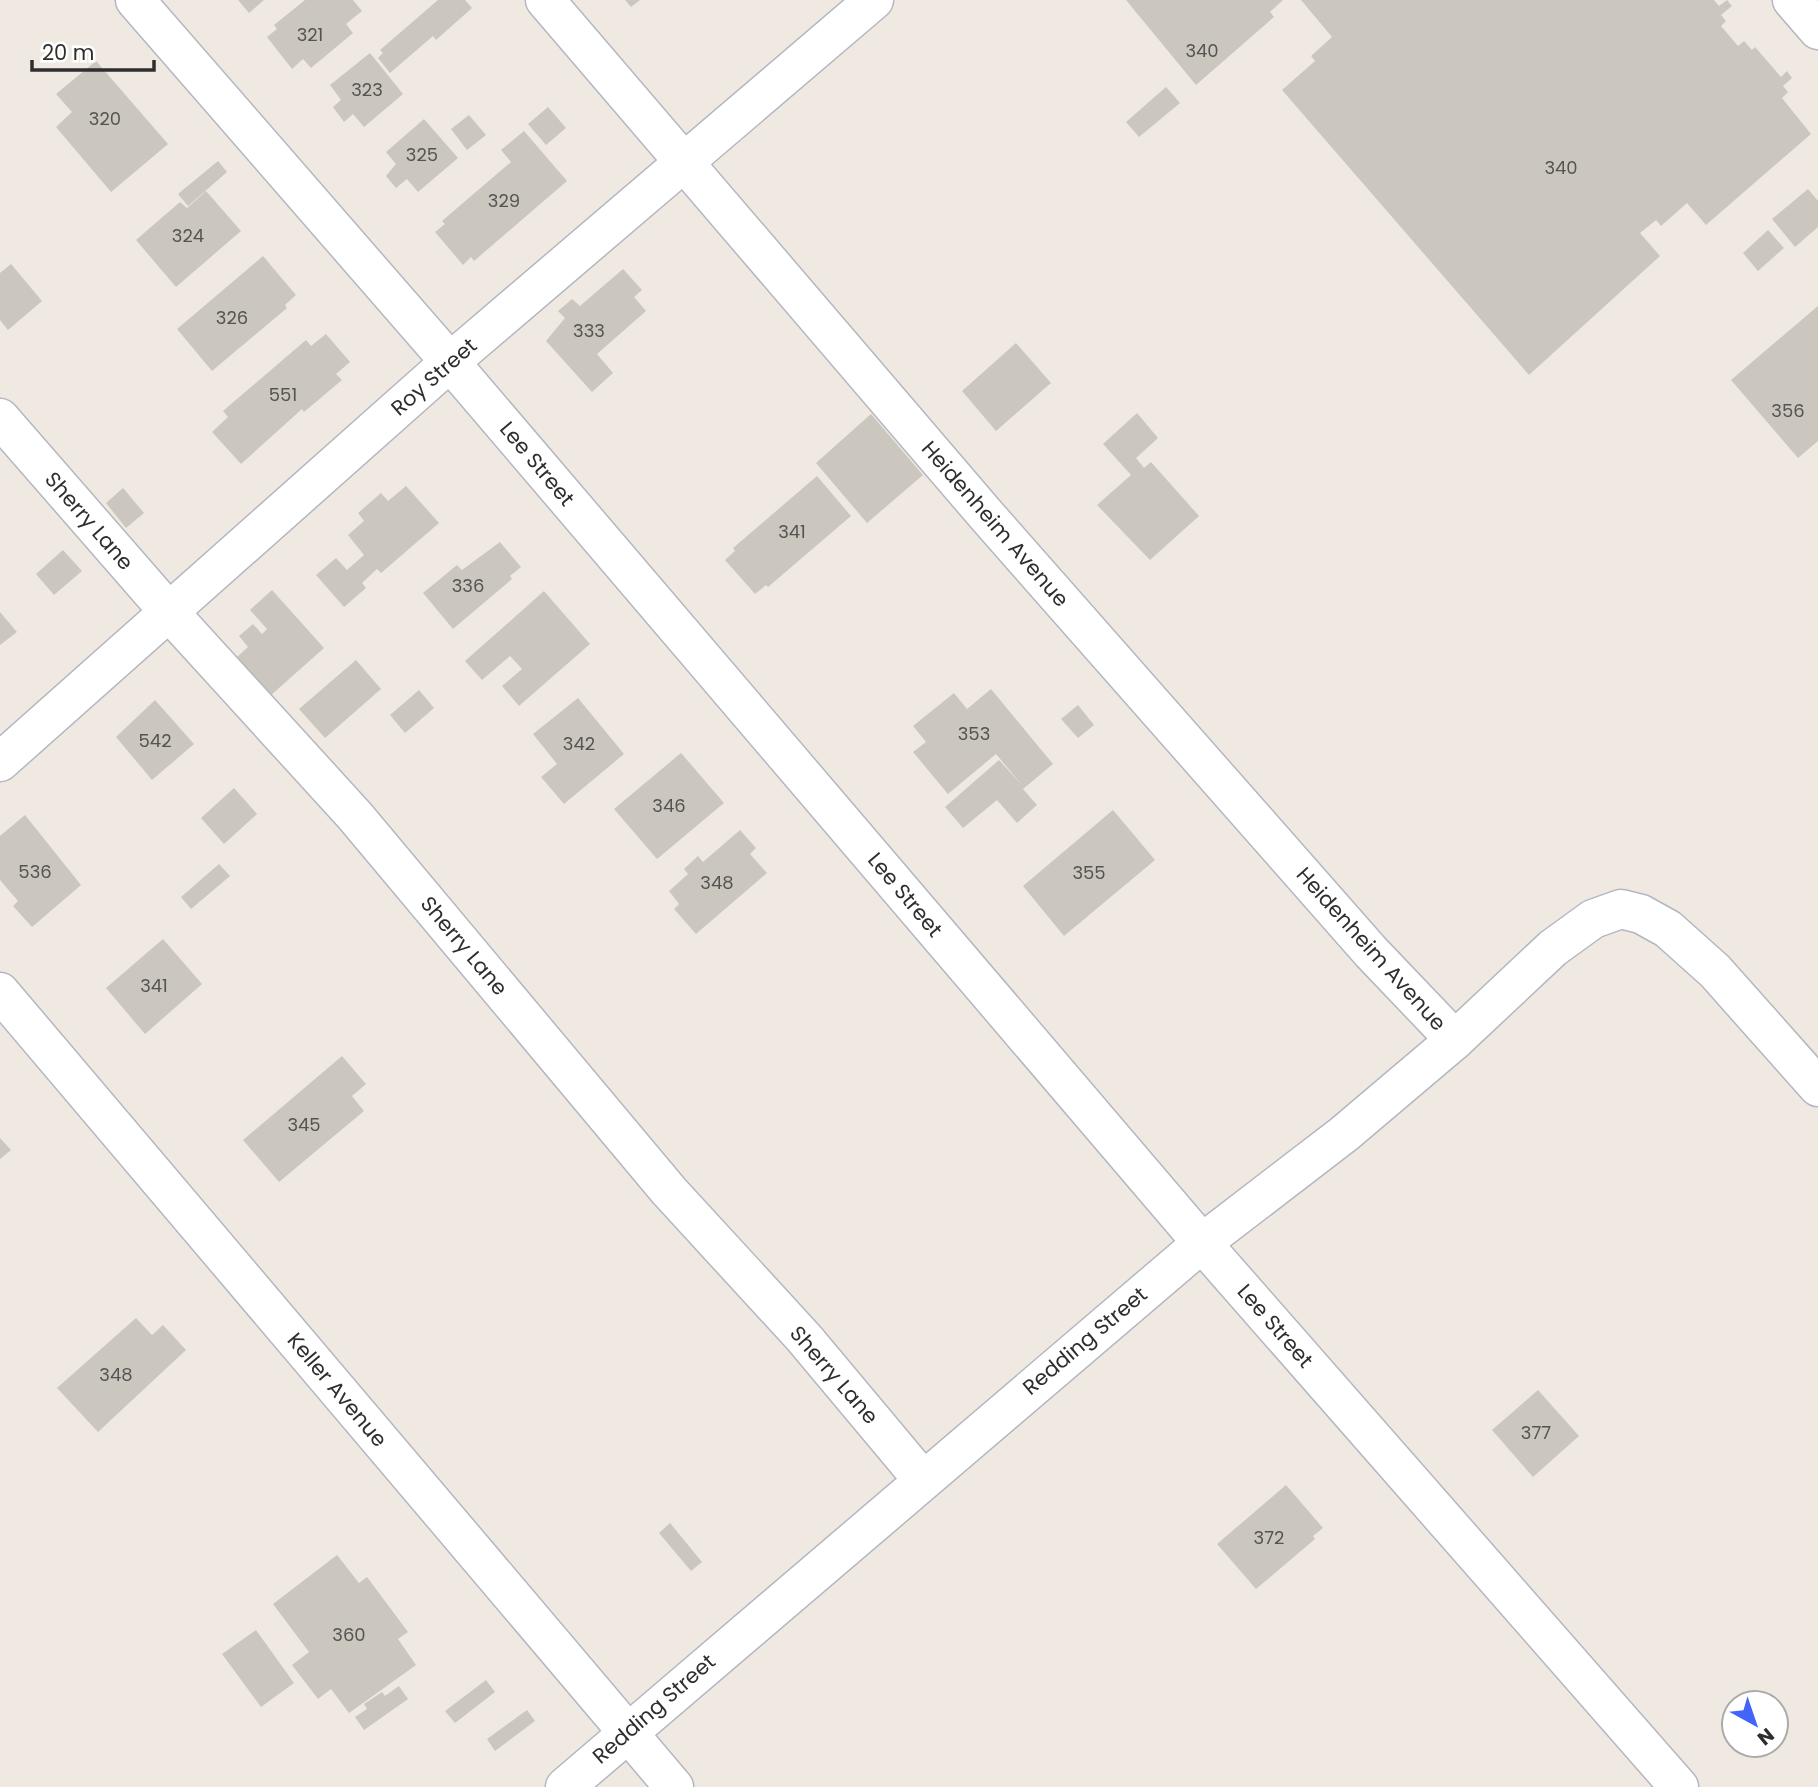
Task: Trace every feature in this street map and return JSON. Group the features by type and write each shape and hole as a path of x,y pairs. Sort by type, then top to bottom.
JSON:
{"street":[{"name":"Lee Street","path":"135,0 450,362 1202,1243 1679,1787"},
{"name":"Heidenheim Avenue","path":"545,0 996,527 1371,952 1455,1040"},
{"name":"Roy Street","path":"0,762 450,362 874,0"},
{"path":"1792,0 1818,30"},
{"name":"Sherry Lane","path":"0,418 169,612 355,816 669,1191 804,1338 922,1479"},
{"name":"Redding Street","path":"565,1787 922,1479 1202,1243 1344,1134 1455,1040 1553,948 1593,919 1616,911 1641,914 1668,929 1715,971 1818,1087"},
{"name":"Keller Avenue","path":"0,992 674,1787"}],"building":[{"path":"238,0 264,0 249,13"},
{"path":"305,0 353,0 362,11 346,24 353,33 311,68 303,59 292,69 267,37 277,29 274,25"},
{"path":"438,0 465,0 472,8 436,40 433,36 390,73 378,58 383,53 380,50"},
{"path":"625,0 640,0 631,7"},
{"path":"1126,0 1283,0 1270,12 1274,17 1196,85"},
{"path":"1301,0 1714,0 1719,6 1727,0 1732,6 1721,15 1726,21 1721,26 1738,46 1744,41 1752,50 1755,47 1781,77 1787,71 1792,78 1783,86 1788,92 1782,98 1811,134 1706,225 1687,203 1661,226 1656,220 1640,233 1660,256 1529,375 1282,90 1315,61 1311,56 1332,37"},
{"path":"370,53 403,94 364,127 353,114 344,122 333,107 341,100 330,85"},
{"path":"96,61 168,144 111,192 56,127 72,112 56,94"},
{"path":"1166,87 1180,103 1139,137 1126,122"},
{"path":"548,107 566,128 546,145 528,124"},
{"path":"469,115 486,135 467,150 451,129"},
{"path":"424,119 458,158 418,192 407,179 396,188 386,176 396,164 386,152"},
{"path":"524,131 567,181 474,261 471,257 463,265 435,232 445,224 442,221 511,162 501,150"},
{"path":"218,161 227,172 188,206 178,194"},
{"path":"1808,189 1818,201 1818,227 1795,247 1772,219"},
{"path":"206,191 241,231 176,287 136,240 180,202 187,208"},
{"path":"1768,230 1784,248 1758,271 1743,253"},
{"path":"263,256 296,295 285,305 287,308 212,371 177,329"},
{"path":"11,264 42,301 8,330 0,320 0,273"},
{"path":"623,269 642,290 634,297 646,311 597,354 613,373 592,392 546,341 565,318 558,311 572,299 580,306"},
{"path":"1818,306 1818,441 1798,458 1731,380"},
{"path":"326,334 350,362 336,374 342,380 304,412 302,409 241,464 212,432 228,417 223,411 306,340 311,346"},
{"path":"1016,343 1051,383 996,431 962,391"},
{"path":"1137,413 1158,438 1136,458 1144,468 1151,462 1199,516 1150,560 1097,505 1131,475 1103,444"},
{"path":"871,414 923,475 867,523 816,463"},
{"path":"817,476 851,516 768,587 766,585 755,594 725,560 735,551 733,548"},
{"path":"406,486 439,523 381,573 377,569 362,583 366,588 344,607 316,575 336,558 347,570 364,555 348,535 364,521 358,513 381,493 388,501"},
{"path":"123,488 144,513 126,528 106,503"},
{"path":"500,542 521,567 510,576 512,579 453,629 423,593 457,565 462,570"},
{"path":"63,550 82,571 54,595 36,574"},
{"path":"272,590 324,648 270,696 236,658 248,647 239,636 253,624 262,634 267,629 250,610"},
{"path":"544,591 590,644 519,706 502,686 522,669 510,656 482,680 465,661"},
{"path":"0,612 17,632 0,645"},
{"path":"356,660 381,689 325,738 299,709"},
{"path":"991,689 1053,764 1023,789 1037,805 1017,823 997,800 963,828 945,807 999,760 1022,785 996,754 948,794 913,752 926,742 913,726 954,693 967,709"},
{"path":"419,690 434,708 405,733 390,715"},
{"path":"578,698 624,754 564,804 541,777 557,764 533,734"},
{"path":"155,700 194,744 152,780 116,737"},
{"path":"1078,705 1094,725 1078,738 1061,719"},
{"path":"681,753 724,803 657,859 614,809"},
{"path":"234,788 257,814 224,844 201,818"},
{"path":"1113,810 1155,860 1064,936 1023,886"},
{"path":"25,815 81,885 32,927 13,906 18,901 0,880 0,836"},
{"path":"740,830 756,848 750,854 767,873 696,934 674,909 679,904 669,891 688,874 684,869 698,856 703,862"},
{"path":"219,864 230,876 191,909 181,897"},
{"path":"163,939 202,984 145,1034 106,988"},
{"path":"342,1056 366,1084 352,1096 364,1111 279,1182 243,1140"},
{"path":"0,1138 11,1150 0,1159"},
{"path":"136,1318 152,1335 163,1325 186,1350 98,1432 57,1388"},
{"path":"1538,1390 1579,1436 1533,1477 1492,1430"},
{"path":"1286,1485 1323,1528 1313,1536 1315,1539 1256,1589 1217,1544"},
{"path":"670,1523 702,1562 691,1571 659,1533"},
{"path":"337,1555 359,1583 367,1577 408,1632 398,1639 416,1665 349,1713 331,1689 318,1699 292,1665 309,1652 273,1604"},
{"path":"256,1630 294,1683 261,1707 222,1654"},
{"path":"486,1680 495,1692 455,1723 445,1711"},
{"path":"399,1686 408,1699 364,1730 355,1717 367,1709 364,1704 382,1692 385,1696"},
{"path":"527,1710 535,1721 495,1751 487,1739"}]}
